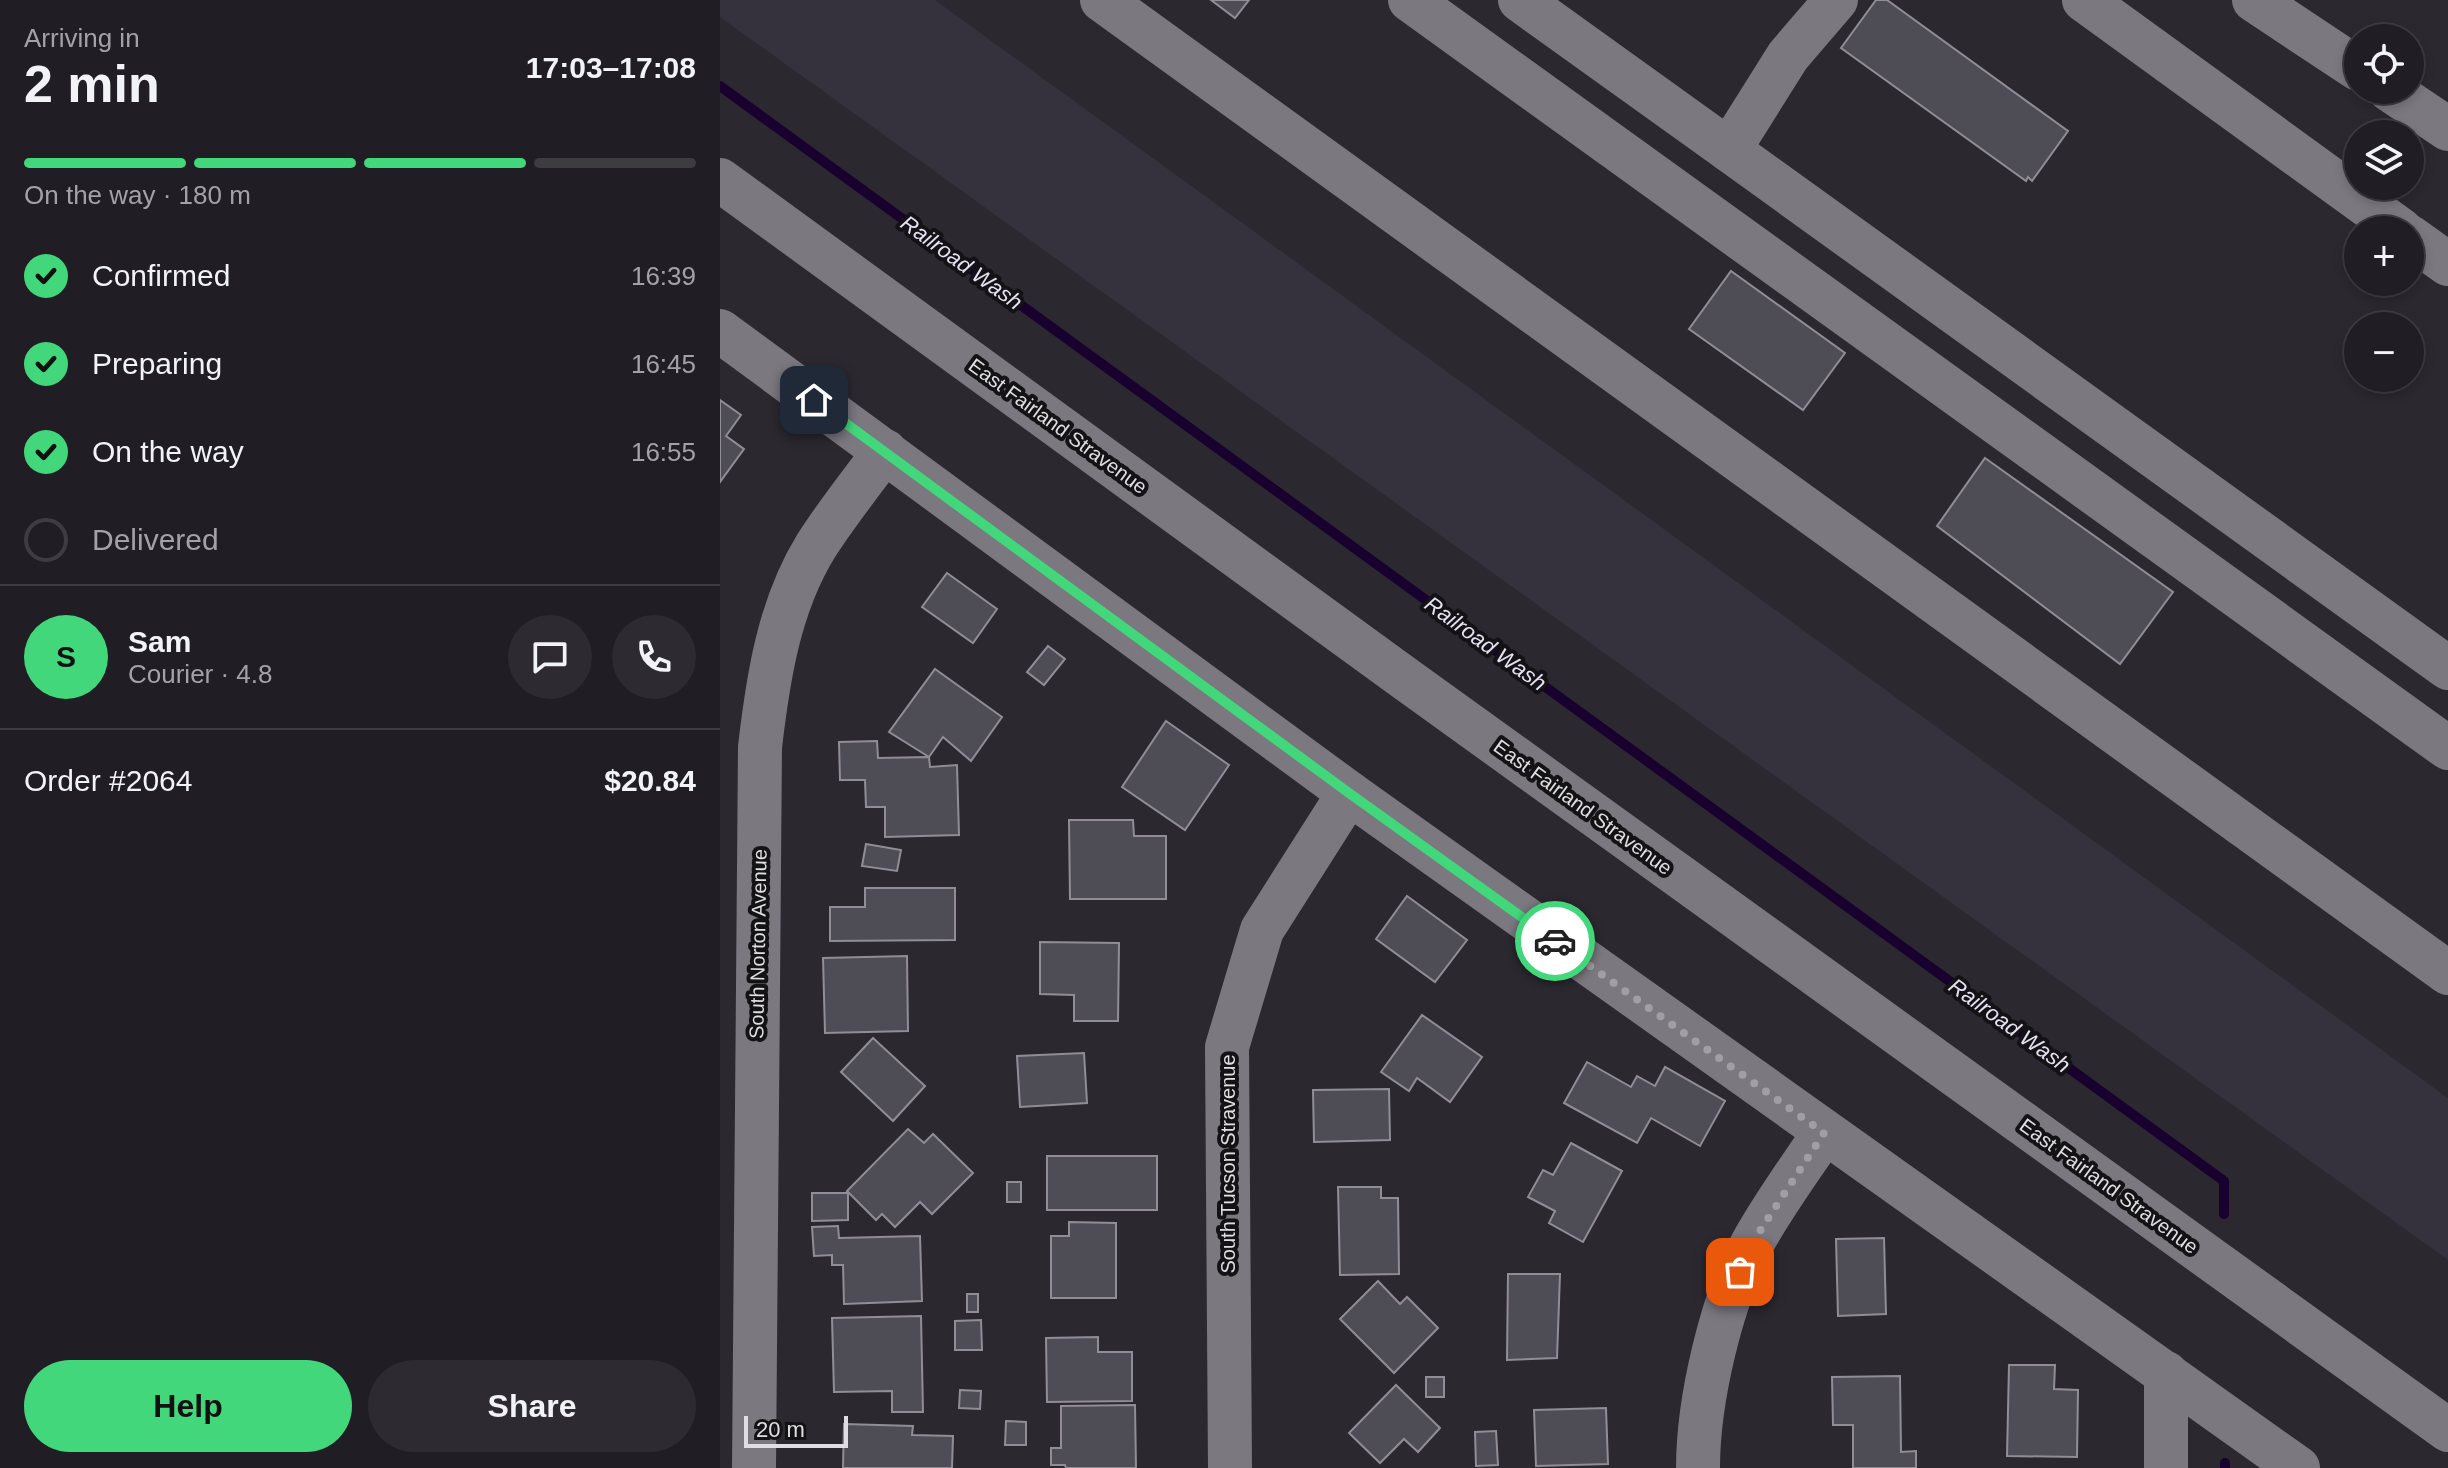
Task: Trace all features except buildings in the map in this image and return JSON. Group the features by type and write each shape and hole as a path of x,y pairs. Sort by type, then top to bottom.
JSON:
{"street":[{"path":"1102,0 2448,973"},
{"path":"1410,0 2448,748"},
{"path":"1520,0 2448,668"},
{"path":"1729,150 1788,56 1836,0"},
{"path":"2084,0 2382,216"},
{"path":"2254,0 2344,60"},
{"path":"2411,104 2448,129"},
{"name":"East Fairland Stravenue","path":"720,180 2448,1430"},
{"path":"2424,247 2448,264"},
{"path":"720,331 1349,793 2166,1373 2277,1460"},
{"name":"South Norton Avenue","path":"754,1468 760,747 765,699 773,656 791,597 815,547 885,451"},
{"name":"South Tucson Stravenue","path":"1230,1468 1227,1047 1262,930 1349,793"},
{"path":"1698,1468 1702,1412 1729,1302 1752,1243 1824,1133"},
{"path":"2166,1373 2166,1468"}],"shaded area":[{"path":"720,0 935,0 2448,1098 2448,1260 720,17"}],"waterway":[{"name":"Railroad Wash","path":"720,86 2224,1181 2224,1214"},
{"name":"Railroad Wash","path":"2225,1463 2225,1468"}],"way so far":[{"path":"1555,941 1824,1133 1752,1243 1740,1272"}],"route":[{"path":"814,400 1555,941"}]}
